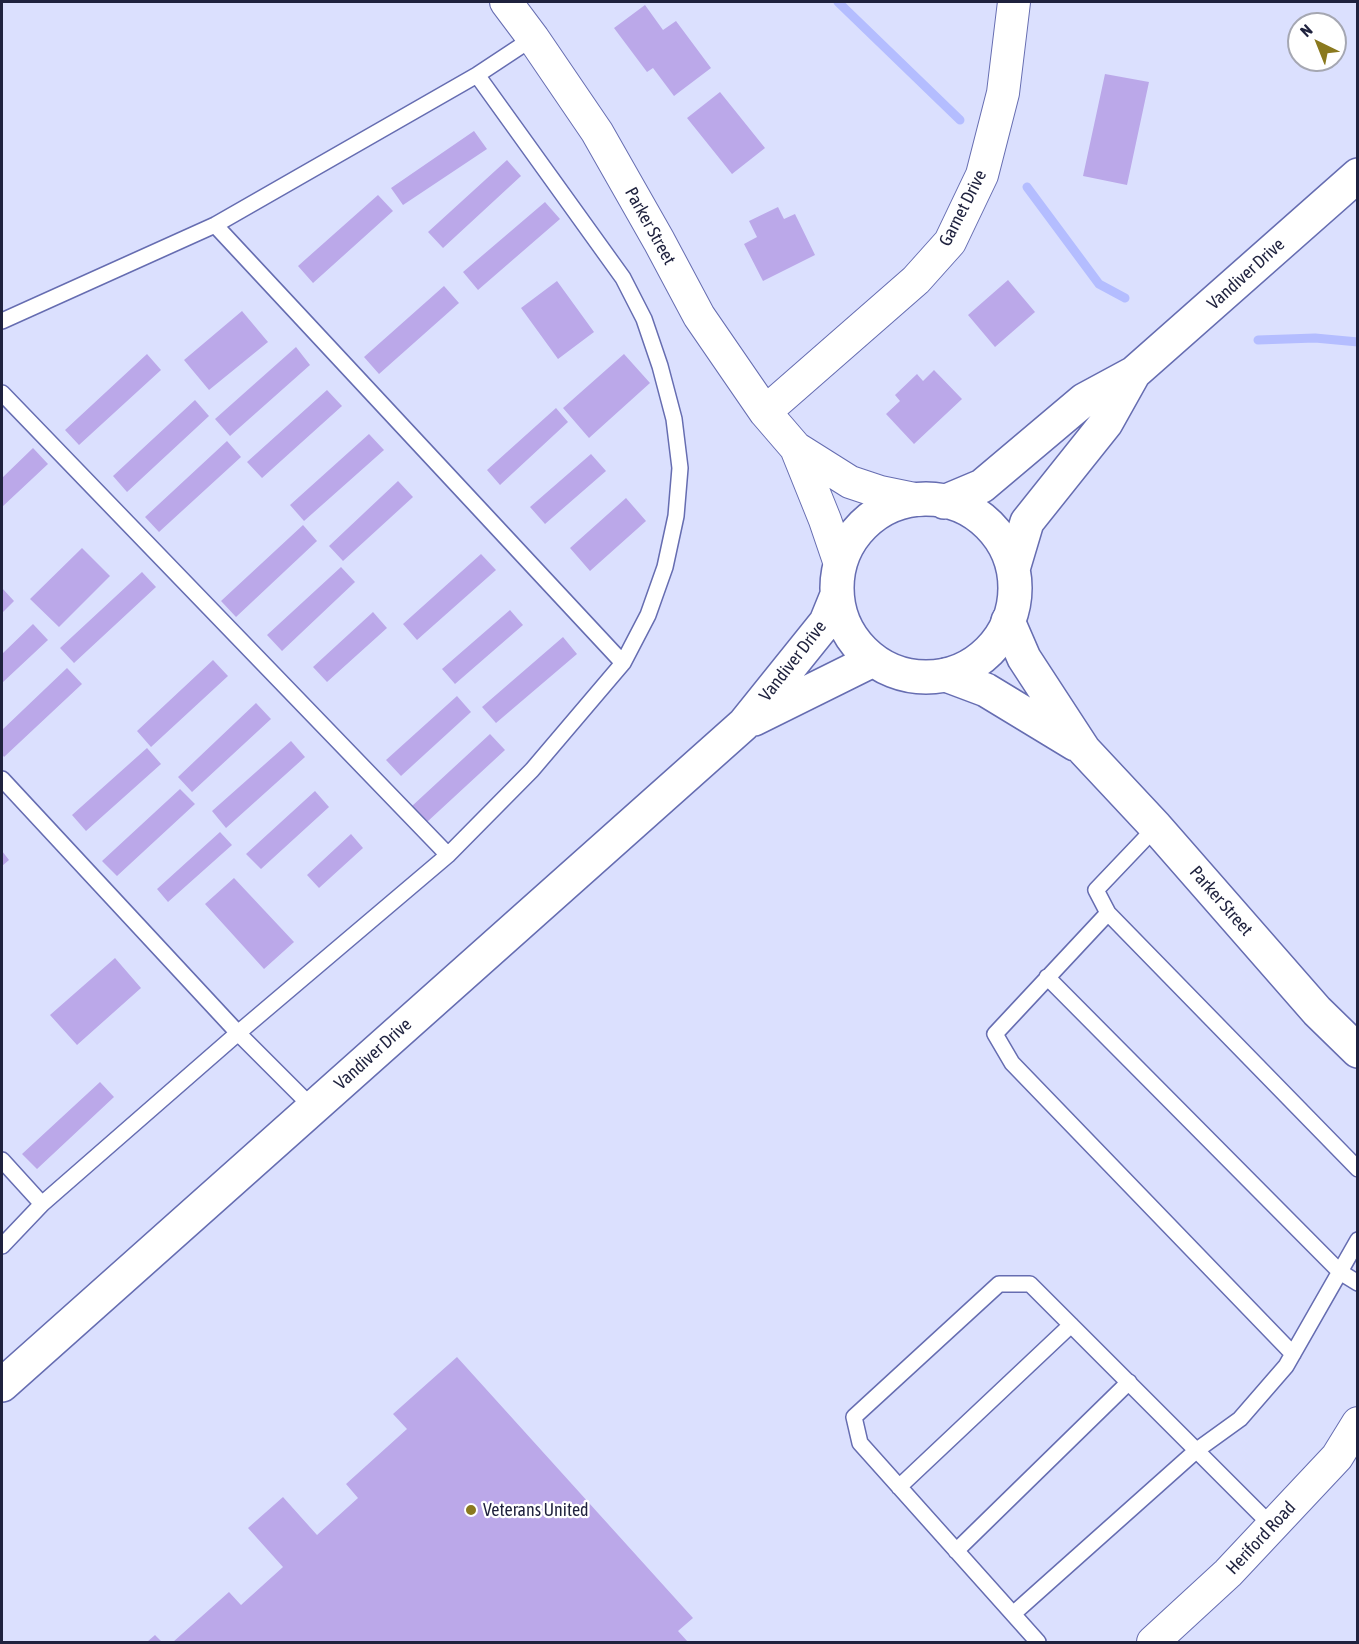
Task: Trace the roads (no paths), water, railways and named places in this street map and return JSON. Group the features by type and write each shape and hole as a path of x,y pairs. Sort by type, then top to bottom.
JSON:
{"main road":[{"name":"Vandiver Drive","path":"932,501 982,486 1084,400 1134,373 1358,176"},
{"name":"Vandiver Drive","path":"1013,569 1027,522 1106,423 1134,373"},
{"path":"932,501 964,508 988,525 1004,545 1013,569 1014,595 1003,633 987,653 975,663 946,675 916,677 900,674 873,660 852,638 839,610 838,579 854,536 870,520 890,508 932,501"},
{"name":"Vandiver Drive","path":"2,1385 744,724 826,622 838,579"},
{"name":"Parker Street","path":"1008,621 1024,658 1084,750 1156,827 1317,1011 1358,1051"},
{"name":"Vandiver Drive","path":"744,724 873,660"},
{"name":"Parker Street","path":"946,675 986,690 1084,750"}],"street":[{"name":"Parker Street","path":"506,2 597,132 699,316 765,412 795,448 825,520 838,579"},
{"name":"Garnet Drive","path":"765,412 916,280 950,242 982,175 1003,93 1014,2"},
{"name":"Parker Street","path":"795,448 850,482 880,492 932,501"},
{"name":"Heriford Road","path":"1153,1642 1228,1573 1337,1457 1358,1423"}],"lane":[{"path":"2,321 214,225 477,75 533,38"},
{"path":"2,1246 42,1204 238,1033 448,855 532,771 623,663 648,615 665,567 676,516 680,468 674,418 660,366 644,319 623,278 477,75"},
{"path":"214,225 623,663"},
{"path":"2,393 448,855"},
{"path":"2,779 238,1033 313,1108"},
{"path":"1156,827 1096,890 1108,913 1358,1169"},
{"path":"1108,913 995,1034 1012,1063 1293,1354"},
{"path":"1047,977 1340,1272 1358,1283"},
{"path":"2,1160 42,1204"},
{"path":"1013,1614 1197,1450 1240,1419 1286,1366 1358,1240"},
{"path":"1038,1642 860,1443 854,1417 999,1284 1030,1284 1272,1526"},
{"path":"899,1487 1071,1325"},
{"path":"956,1551 1129,1382"}],"waterway":[{"path":"838,2 960,120"},
{"path":"1027,187 1099,284 1125,298"},
{"path":"1258,340 1315,338 1358,342"}],"place":[{"name":"Veterans United","path":"471,1510"}]}
